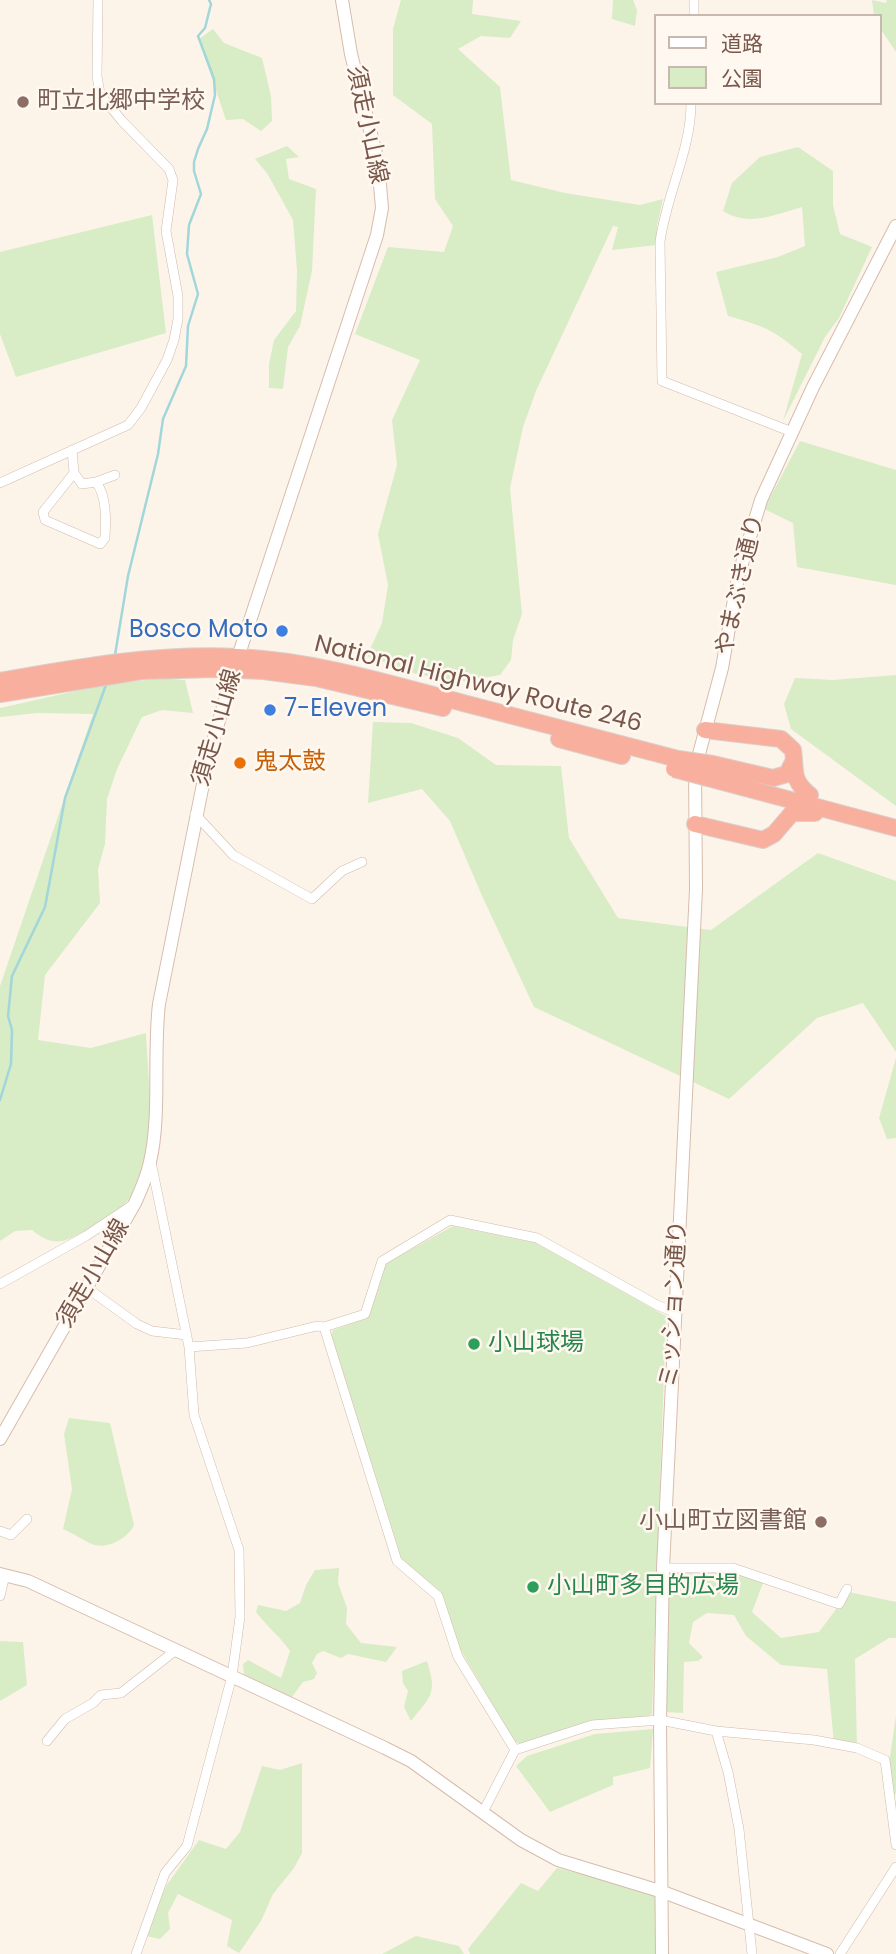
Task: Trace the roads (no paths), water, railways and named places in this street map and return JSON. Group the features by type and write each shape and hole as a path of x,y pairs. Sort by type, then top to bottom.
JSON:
{"highway":[{"name":"National Highway Route 246","path":"0,681 141,665 236,663 316,666 380,679 676,764 711,770"},
{"name":"National Highway Route 246","path":"0,694 105,670"},
{"path":"705,730 780,739 789,744 794,760 795,778 799,786 810,795"},
{"path":"711,770 773,778 787,774 794,760"},
{"path":"711,770 753,790 896,828"},
{"path":"711,770 896,818"},
{"path":"753,790 776,811 776,830"},
{"path":"695,824 763,840 788,816 797,812 843,814"}],"street":[{"path":"0,483 128,425 141,408 174,340 178,319 174,268 166,231 173,180 169,169 100,94 97,76 98,0"},
{"name":"須走小山線","path":"0,1439 135,1203 146,1179 154,1133 159,1004 209,754 236,663 370,260 382,208 379,162 351,54 342,0"},
{"path":"691,105 688,136 660,242 662,381 792,432"},
{"name":"やまぶき通り","path":"696,889 695,769 722,668 737,577 761,500 792,432 896,226"},
{"path":"72,450 75,473 82,484 115,475"},
{"path":"75,473 43,512 45,520 100,544 105,538 106,521 101,488 96,482"},
{"path":"195,814 233,855 312,899 342,871 362,862"},
{"name":"ミッション通り","path":"662,1954 660,1720 663,1568 696,889"},
{"path":"140,1952 165,1873 187,1846 232,1676 240,1617 239,1550 194,1415 189,1346 151,1160"},
{"path":"0,1284 86,1236 135,1203"},
{"path":"189,1346 247,1343 317,1326 324,1327 365,1314 382,1261 450,1220 537,1238 674,1312"},
{"path":"87,1288 137,1324 152,1331 187,1335"},
{"path":"324,1327 397,1561 438,1596 458,1657 515,1750"},
{"path":"0,1531 11,1535 27,1519"},
{"path":"663,1568 733,1568 839,1604 847,1589"},
{"path":"0,1596 3,1574 28,1581 411,1762 521,1840 558,1860 663,1892 827,1954"},
{"path":"47,1741 65,1719 93,1703 101,1695 121,1692 176,1650"},
{"path":"483,1812 515,1750 592,1725 660,1720 716,1731 824,1742 857,1748 884,1760 896,1845"},
{"path":"716,1731 728,1772 739,1829 752,1954"},
{"path":"840,1954 896,1867"}],"waterway":[{"path":"115,655 128,576 158,454 163,419 186,366 188,326 198,294 187,254 189,225 201,194 194,162 207,129 215,95 214,79 198,36 205,28 211,4 209,0"},
{"path":"0,1100 11,1064 12,1030 8,1016 12,976 45,907 65,798 107,682"}],"place":[{"name":"町立北郷中学校","path":"23,102"},
{"name":"Bosco Moto","path":"282,631"},
{"name":"7-Eleven","path":"270,710"},
{"name":"鬼太鼓","path":"240,763"},
{"name":"小山球場","path":"474,1344"},
{"name":"小山町立図書館","path":"821,1522"},
{"name":"小山町多目的広場","path":"533,1587"}]}
